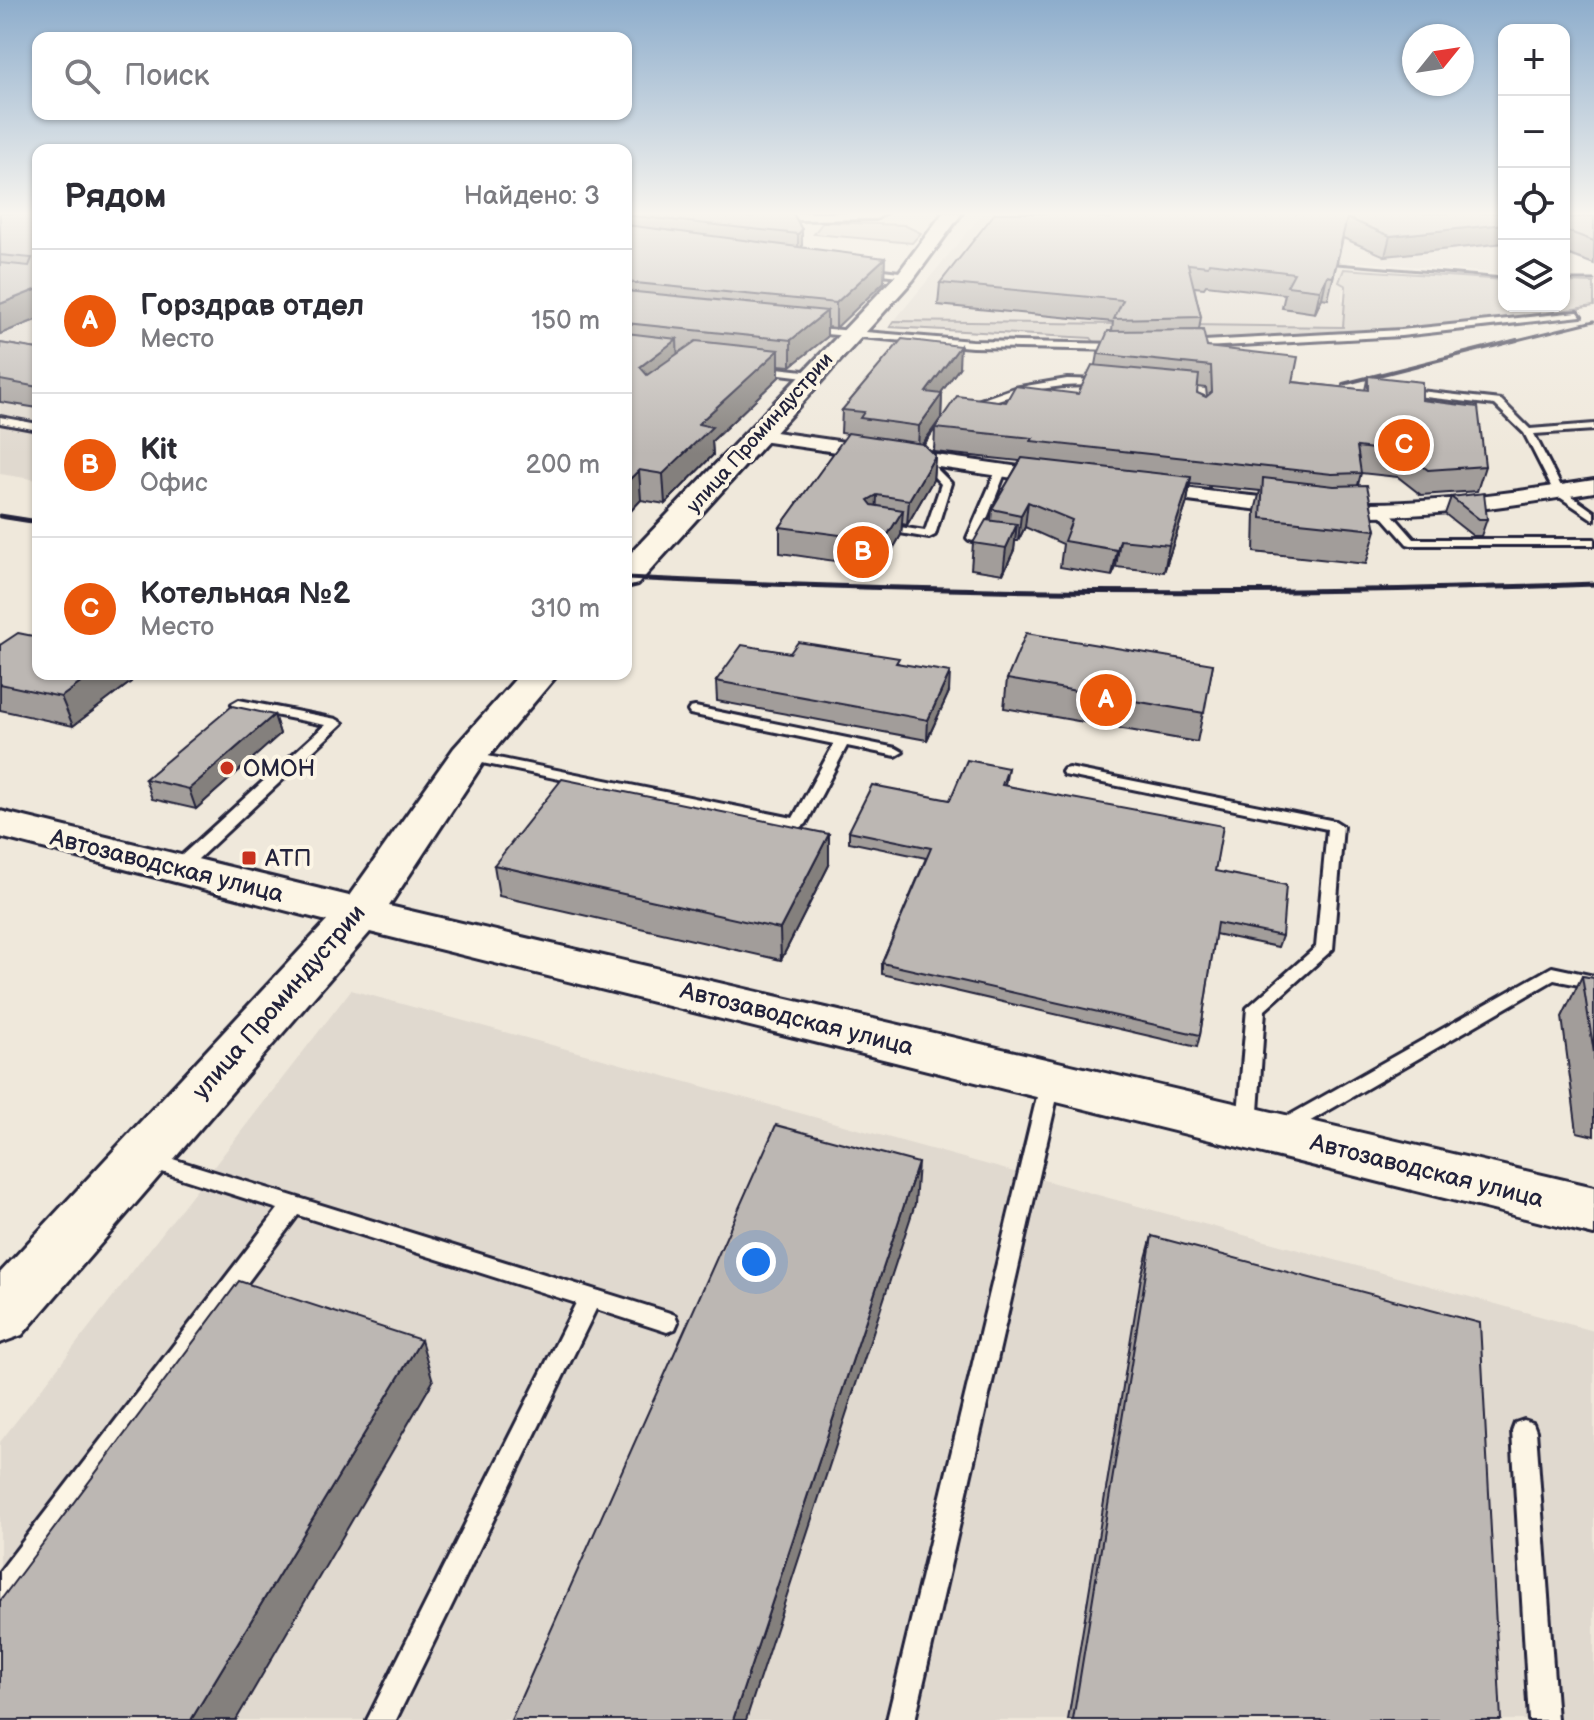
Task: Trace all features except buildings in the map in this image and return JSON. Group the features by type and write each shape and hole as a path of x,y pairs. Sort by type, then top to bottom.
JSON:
{"main road":[{"name":"улица Проминдустрии","path":"632,571 761,436 849,335 890,293"},
{"name":"улица Проминдустрии","path":"0,1316 360,914 468,756 535,680"},
{"name":"Автозаводская улица","path":"0,824 176,870 1594,1211"}],"street":[{"path":"761,436 1077,480"},
{"path":"1122,486 1284,506 1381,508 1594,486"}],"lane":[{"path":"1173,346 1401,333 1578,314"},
{"path":"790,328 1013,346 1134,347"},
{"path":"755,368 813,375"},
{"path":"876,526 929,535 946,483 921,458 954,410 1032,383 1069,379 1114,384"},
{"path":"1387,390 1498,402 1528,432 1559,492 1594,517"},
{"path":"0,420 32,426"},
{"path":"1528,432 1594,427"},
{"path":"1001,471 973,538 1012,545"},
{"path":"1381,508 1411,542 1594,542"},
{"path":"176,870 336,723 239,704"},
{"path":"695,711 896,752"},
{"path":"468,756 798,824 842,742"},
{"path":"1069,772 1335,826 1324,949 1256,1008 1260,1130 1552,973 1594,982"},
{"path":"901,1720 1051,1080"},
{"path":"142,1158 667,1322"},
{"path":"0,1592 293,1205"},
{"path":"381,1720 590,1298"},
{"path":"1524,1431 1543,1720"}],"shaded area":[{"path":"0,293 32,293 32,479 0,474"},
{"path":"917,293 1342,293 1342,300 1347,304 1344,327 894,321"},
{"path":"1345,293 1498,293 1498,312 1553,312 1408,328 1283,337 1095,343 1091,338 890,327 894,321 1343,327"},
{"path":"1570,293 1594,293 1594,306 1570,309"},
{"path":"351,990 1594,1331 1594,1720 0,1720 0,1442"}],"railway":[{"path":"1513,341 1594,321"},
{"path":"1513,341 1517,340"},
{"path":"1343,384 1513,341"},
{"path":"1509,342 1513,341"},
{"path":"0,516 32,521"},
{"path":"632,578 1110,592 1594,584"}],"place":[{"name":"Котельная №2","path":"1404,445"},
{"name":"Kit","path":"863,552"},
{"name":"Горздрав отдел","path":"1106,700"},
{"name":"ОМОН","path":"227,768"},
{"name":"АТП","path":"249,858"}]}
